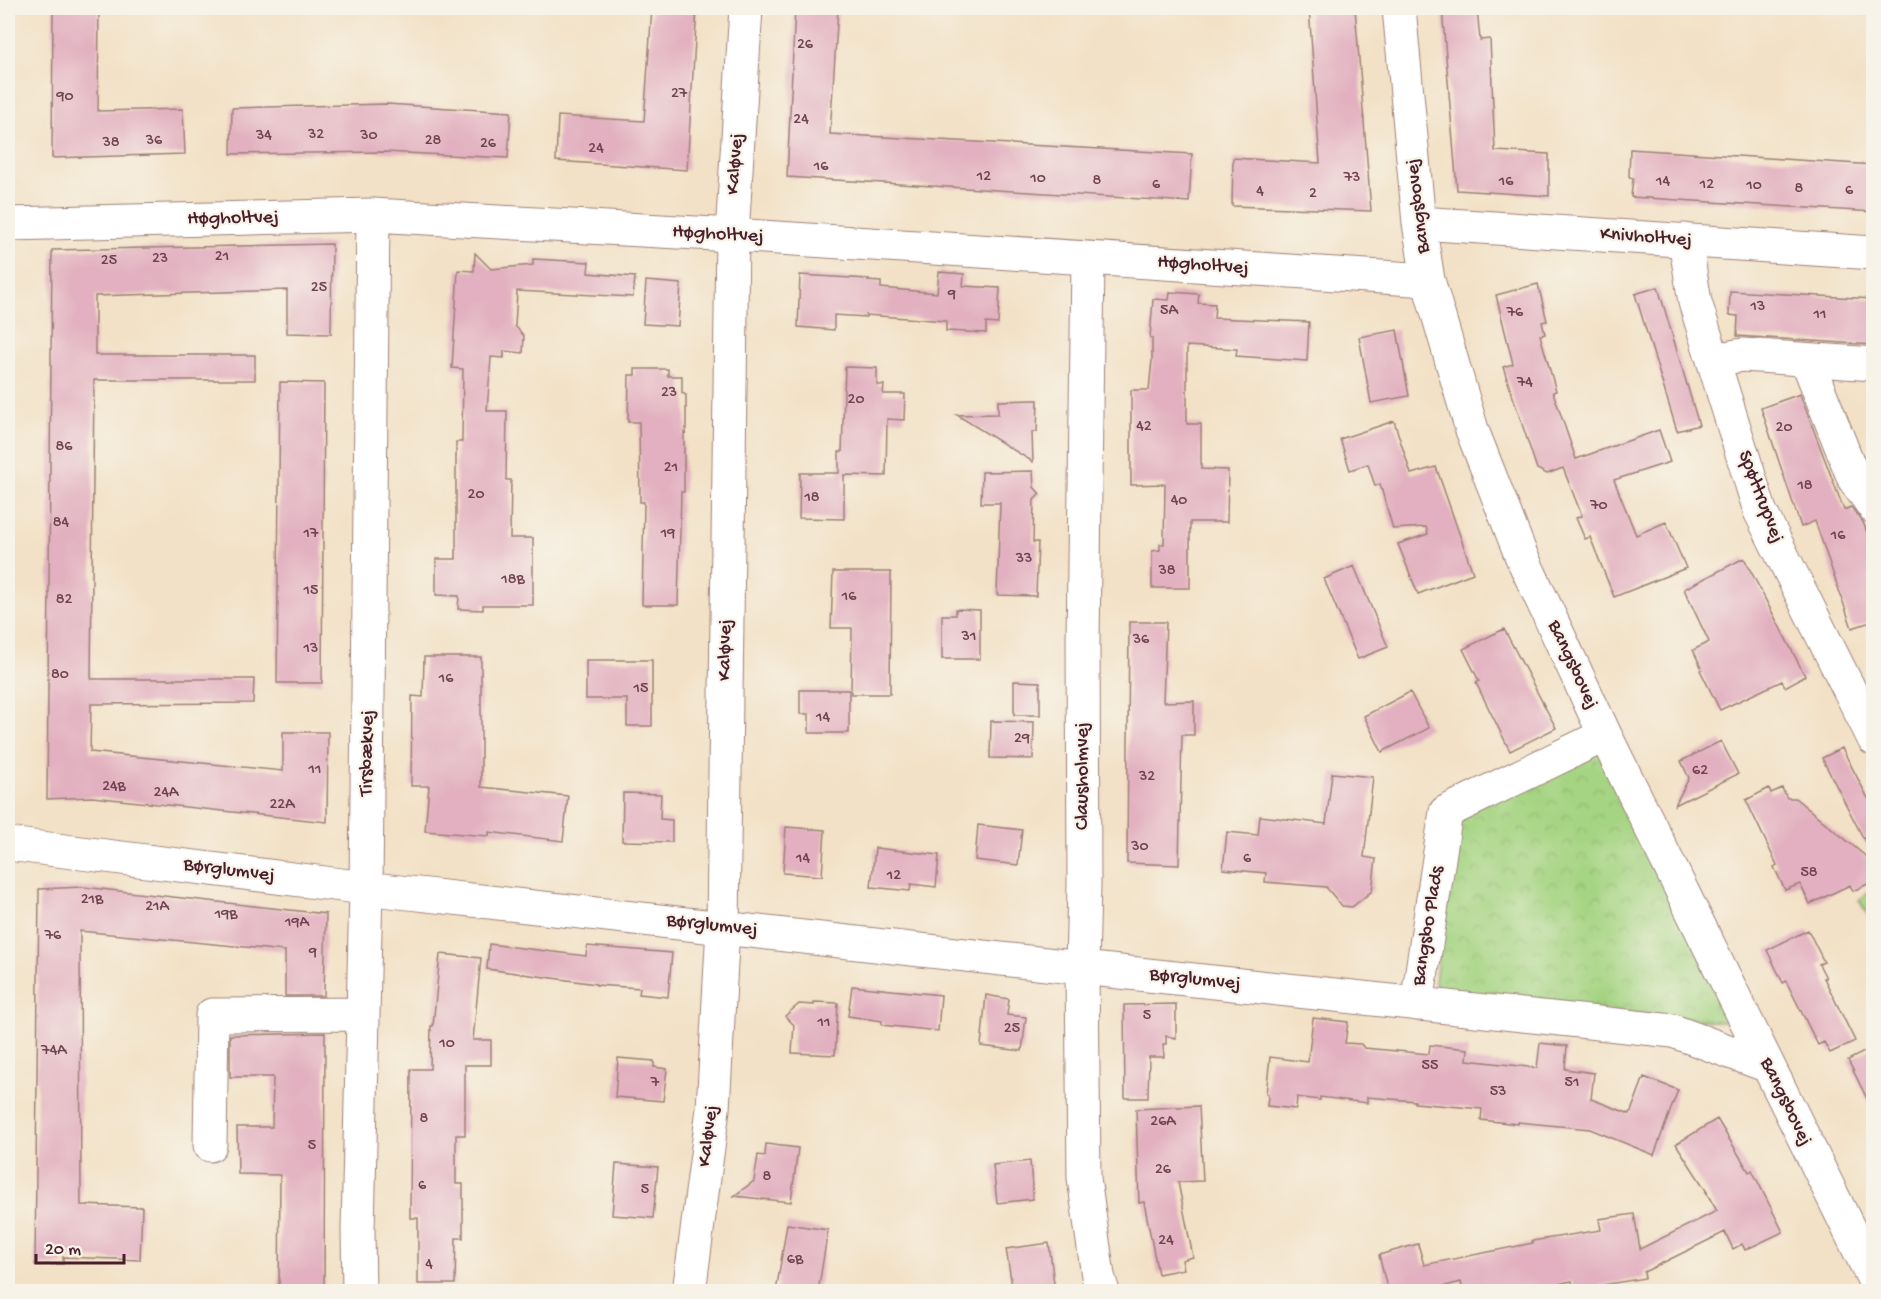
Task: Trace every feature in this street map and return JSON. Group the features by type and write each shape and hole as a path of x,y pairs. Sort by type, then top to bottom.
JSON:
{"street":[{"name":"Kaløvej","path":"689,1292 713,1109 723,927 732,235 746,8"},
{"name":"Bangsbovej","path":"1399,8 1419,223 1428,280 1472,430 1521,555 1605,735 1874,1280"},
{"name":"Høgholtvej","path":"8,224 373,215 732,235 1428,280"},
{"name":"Tirsbækvej","path":"359,1292 358,1230 366,888 373,215"},
{"name":"Knivholtvej","path":"1419,223 1874,253"},
{"name":"Spøttrupvej","path":"1685,240 1695,302 1760,511 1874,739"},
{"name":"Clausholmvej","path":"1088,259 1083,641 1084,1178 1098,1276 1103,1292"},
{"path":"1713,360 1743,356 1874,364"},
{"path":"1807,360 1854,479 1874,507"},
{"name":"Bangsbo Plads","path":"1605,735 1446,812 1417,1004 1673,1031 1766,1065"},
{"name":"Børglumvej","path":"8,844 366,888 1417,1004"},
{"path":"210,1145 212,1015 363,1014"}],"green space":[{"path":"1601,746 1732,1023 1434,992 1453,818"},
{"path":"1873,889 1873,923 1859,900"}],"building":[{"path":"53,8 99,8 98,111 183,109 185,154 52,158"},
{"path":"652,8 697,8 687,170 556,161 558,116 644,121"},
{"path":"795,8 838,8 830,134 1192,154 1189,202 787,177"},
{"path":"1309,8 1355,8 1371,211 1232,206 1233,158 1320,163"},
{"path":"1442,8 1477,8 1480,40 1490,39 1495,151 1549,154 1549,196 1457,190"},
{"path":"387,104 511,112 508,158 384,152 231,154 232,108"},
{"path":"1630,149 1874,165 1874,212 1631,197 1633,178 1629,177"},
{"path":"332,244 331,334 287,333 287,290 95,296 95,355 255,355 255,380 94,380 91,679 254,679 253,703 91,704 90,752 283,771 283,732 328,732 327,822 92,797 47,799 52,250"},
{"path":"475,253 491,269 533,265 533,259 589,262 588,273 635,277 633,297 517,291 515,326 524,336 523,353 504,351 504,358 491,357 487,411 507,411 506,480 511,480 510,538 533,538 533,605 483,605 483,610 458,609 459,596 436,595 436,559 456,559 456,442 462,442 463,369 452,368 458,270 474,271"},
{"path":"939,272 964,274 963,286 1000,288 998,324 986,323 986,333 946,331 946,321 834,315 834,330 798,327 800,275 869,279 868,281 881,282 881,288 937,293"},
{"path":"646,281 681,284 678,326 643,324"},
{"path":"1538,284 1547,321 1542,322 1545,334 1540,335 1556,391 1553,392 1576,459 1659,430 1670,462 1614,480 1636,535 1666,522 1686,568 1614,597 1590,537 1585,539 1576,518 1582,516 1563,468 1547,474 1537,469 1503,367 1513,364 1496,295"},
{"path":"1658,287 1699,425 1677,431 1635,294"},
{"path":"1730,291 1874,299 1874,345 1737,336 1738,316 1729,315"},
{"path":"1170,292 1199,294 1198,303 1215,304 1214,318 1309,322 1307,361 1236,356 1237,349 1187,346 1187,424 1201,424 1201,469 1228,470 1227,522 1190,522 1190,588 1152,588 1152,551 1160,550 1160,544 1164,544 1165,484 1131,485 1131,390 1149,390 1153,299 1169,300"},
{"path":"1397,330 1409,396 1371,403 1359,337"},
{"path":"845,367 877,368 877,385 884,385 883,394 905,394 904,420 887,419 886,476 844,475 844,519 799,518 800,473 839,473 839,452 842,452"},
{"path":"635,369 668,369 668,376 682,376 682,393 686,395 678,605 642,605 644,502 640,502 639,422 628,422 629,375 635,375"},
{"path":"280,382 324,383 322,683 277,683"},
{"path":"1800,394 1844,510 1851,507 1863,522 1874,551 1874,621 1852,628 1815,521 1801,527 1761,408"},
{"path":"1038,400 1037,432 1032,432 1033,462 957,415 998,414 998,401"},
{"path":"1394,421 1411,474 1436,467 1473,573 1418,594 1398,544 1428,534 1426,527 1393,529 1380,484 1375,486 1368,464 1350,470 1340,439"},
{"path":"1033,471 1034,487 1040,494 1034,500 1033,542 1038,542 1036,596 997,595 1000,503 981,503 982,472"},
{"path":"1744,558 1805,676 1785,687 1782,681 1720,710 1700,670 1702,669 1693,650 1709,642 1684,589"},
{"path":"1354,566 1388,647 1358,659 1324,579"},
{"path":"833,572 891,572 890,694 851,694 852,628 831,628"},
{"path":"956,609 980,610 980,659 942,659 942,615 956,615"},
{"path":"1129,622 1166,622 1163,702 1194,701 1194,735 1182,735 1179,865 1127,863"},
{"path":"1504,629 1556,728 1510,751 1476,683 1479,681 1463,649"},
{"path":"424,657 481,657 481,787 568,796 563,841 489,832 489,836 425,831 429,786 411,786 412,696 423,697"},
{"path":"586,660 652,660 652,726 627,726 627,699 586,699"},
{"path":"1014,681 1040,682 1040,715 1014,715"},
{"path":"800,690 849,690 849,733 809,733 809,714 800,714"},
{"path":"1410,692 1429,728 1382,752 1364,716"},
{"path":"991,721 1034,722 1033,759 990,758"},
{"path":"1721,741 1738,774 1675,805 1689,778 1681,761"},
{"path":"1842,748 1874,810 1874,859 1822,758"},
{"path":"1332,773 1373,777 1364,857 1376,859 1372,891 1352,907 1342,906 1326,887 1265,882 1266,873 1223,869 1227,832 1258,835 1260,816 1326,824"},
{"path":"1769,788 1771,793 1782,788 1787,798 1795,798 1874,863 1874,881 1853,891 1850,885 1810,904 1800,884 1785,890 1774,867 1777,865 1746,800"},
{"path":"623,793 661,794 660,819 672,820 672,842 622,841"},
{"path":"978,825 1022,830 1018,865 975,860"},
{"path":"786,827 825,830 822,876 783,873"},
{"path":"875,848 939,855 936,887 911,884 910,891 871,887"},
{"path":"83,887 326,914 324,996 285,996 285,951 80,931 81,1205 142,1207 140,1260 63,1257 63,1264 35,1265 39,889"},
{"path":"1808,930 1824,962 1819,964 1826,978 1824,978 1855,1041 1830,1053 1824,1042 1818,1045 1786,981 1783,983 1767,950"},
{"path":"489,944 586,956 587,946 672,953 668,997 639,994 640,988 596,985 487,969"},
{"path":"440,954 481,958 473,1040 491,1040 491,1065 465,1065 465,1135 456,1135 456,1184 463,1184 463,1238 456,1238 455,1284 418,1284 418,1218 410,1218 411,1069 430,1069 431,1026 433,1026"},
{"path":"852,986 941,995 938,1031 882,1025 882,1021 848,1016"},
{"path":"986,995 1009,999 1007,1015 1026,1017 1022,1051 981,1046"},
{"path":"814,1002 838,1003 835,1055 792,1053 794,1025 785,1016 799,1004 814,1005"},
{"path":"1176,1004 1176,1038 1166,1036 1166,1044 1163,1044 1164,1057 1149,1057 1148,1098 1125,1098 1124,1005"},
{"path":"1313,1018 1348,1022 1345,1043 1361,1044 1364,1048 1429,1054 1430,1045 1468,1049 1467,1060 1537,1068 1540,1043 1567,1046 1565,1069 1594,1073 1591,1099 1630,1114 1644,1077 1678,1090 1654,1155 1590,1129 1481,1120 1482,1109 1367,1097 1367,1103 1320,1097 1320,1100 1297,1097 1296,1109 1267,1106 1270,1057 1308,1062"},
{"path":"325,1033 324,1292 279,1292 280,1175 238,1174 237,1127 272,1127 273,1077 230,1077 230,1035"},
{"path":"1874,1047 1874,1113 1848,1060"},
{"path":"618,1058 654,1061 654,1067 667,1069 663,1101 615,1097"},
{"path":"1199,1106 1203,1181 1178,1182 1193,1257 1182,1260 1184,1269 1158,1274 1144,1202 1139,1203 1136,1109"},
{"path":"1717,1119 1749,1172 1752,1170 1783,1232 1745,1250 1742,1244 1733,1249 1725,1232 1644,1272 1645,1278 1573,1290 1572,1281 1520,1292 1463,1292 1461,1282 1423,1292 1388,1292 1379,1255 1418,1244 1424,1265 1533,1243 1532,1241 1601,1230 1599,1219 1634,1214 1640,1249 1717,1211 1676,1144"},
{"path":"766,1144 798,1148 791,1202 734,1196 754,1181 758,1155 765,1156"},
{"path":"1030,1161 1033,1199 997,1203 993,1165"},
{"path":"616,1164 658,1167 653,1218 612,1215"},
{"path":"787,1224 828,1230 818,1292 776,1292"},
{"path":"1049,1243 1055,1292 1013,1292 1006,1249"}]}
